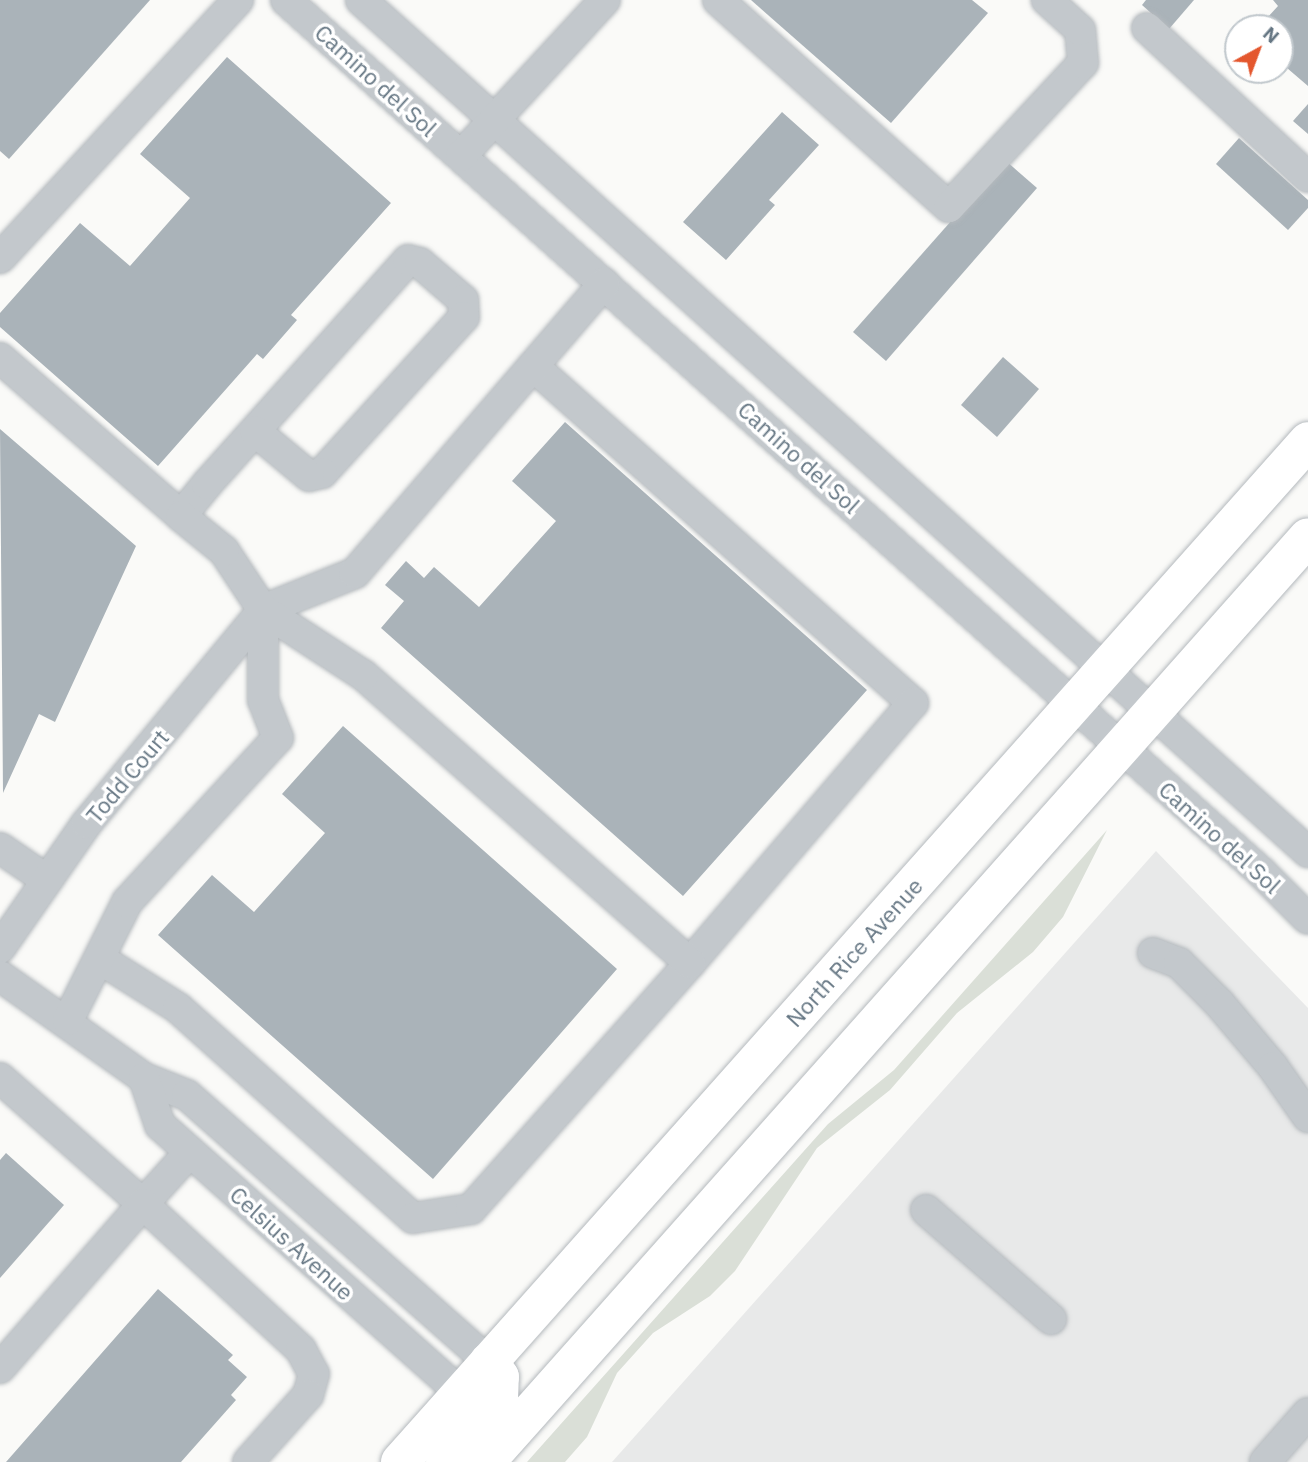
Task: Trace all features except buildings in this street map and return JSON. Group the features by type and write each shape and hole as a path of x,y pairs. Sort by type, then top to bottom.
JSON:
{"highway":[{"name":"North Rice Avenue","path":"400,1462 1308,442"},
{"path":"486,1462 1308,537"},
{"path":"445,1462 499,1399 500,1377 489,1362"}],"street":[{"path":"0,258 238,0"},
{"name":"Camino del Sol","path":"286,0 1121,747 1308,919"},
{"name":"Camino del Sol","path":"361,0 1308,852"},
{"path":"461,156 606,0"},
{"path":"718,0 949,207 1083,63 1080,30 1047,0"},
{"path":"1147,28 1308,177"},
{"path":"181,516 408,260 420,263 463,300 464,317 322,473 309,476 256,432"},
{"path":"263,610 355,573 604,283"},
{"path":"0,358 224,551 263,610 363,675 690,963"},
{"path":"100,959 178,1008 413,1218 471,1209 690,963 913,703 533,366"},
{"path":"68,1020 127,902 278,738 263,700 263,610"},
{"name":"Todd Court","path":"0,948 88,823 263,610"},
{"path":"0,848 47,880"},
{"path":"1153,953 1179,963 1219,1003 1273,1068 1308,1117"},
{"name":"Celsius Avenue","path":"0,976 68,1020 144,1078 187,1095 489,1362"},
{"path":"0,1078 301,1350 314,1374 308,1395 248,1462"},
{"name":"Celsius Avenue","path":"144,1078 160,1125 461,1393"},
{"path":"0,1368 190,1152"},
{"path":"926,1210 1051,1320"},
{"path":"1265,1462 1308,1413"}],"shaded area":[{"path":"1107,830 1063,917 1033,952 957,1013 890,1090 817,1148 735,1271 710,1296 653,1333 617,1373 587,1437 565,1462 527,1462 828,1124 894,1070"},
{"path":"1156,851 1308,1008 1308,1462 612,1462"}]}
